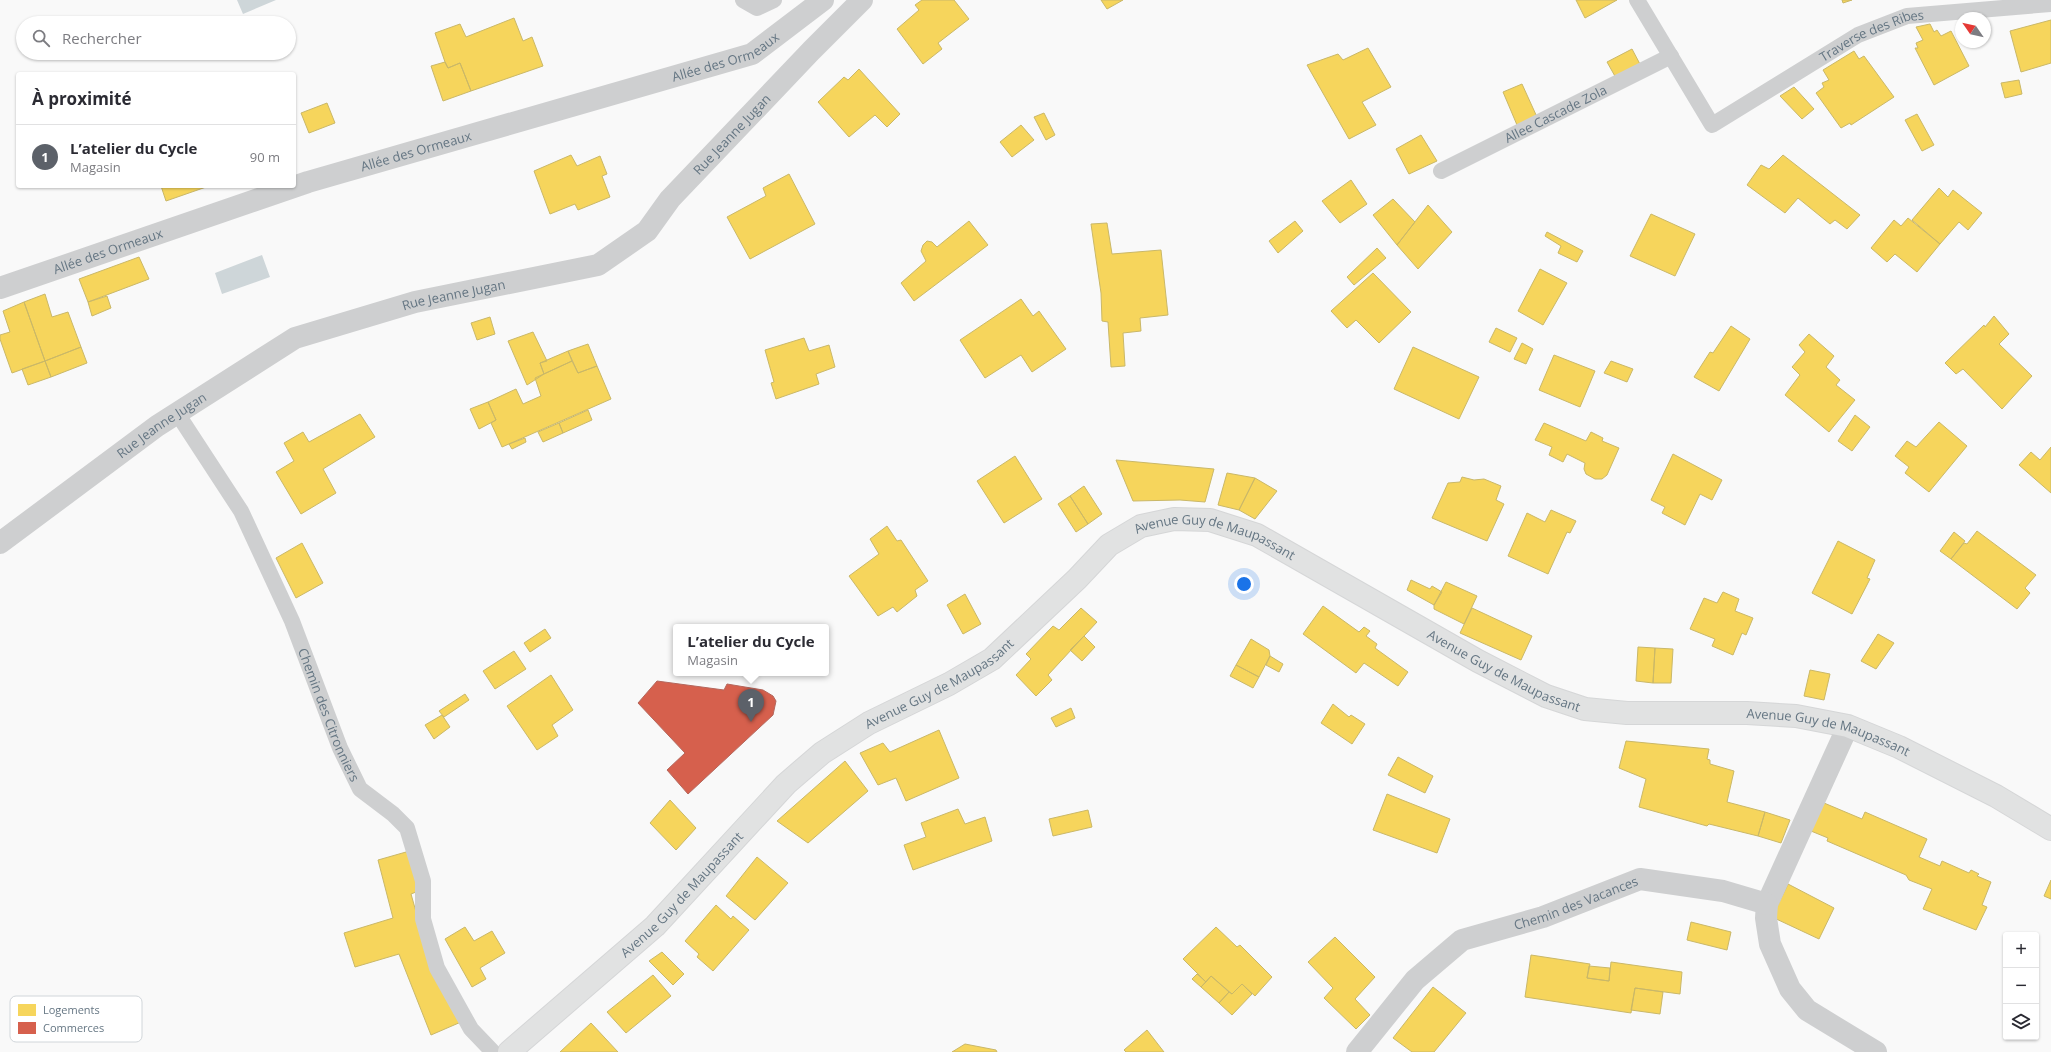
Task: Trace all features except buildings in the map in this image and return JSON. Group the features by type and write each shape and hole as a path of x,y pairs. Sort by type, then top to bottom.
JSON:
{"main road":[{"name":"Avenue Guy de Maupassant","path":"509,1052 655,926 786,784 822,753 869,724 949,684 992,659 1077,579 1109,545 1141,526 1174,519 1210,520 1257,535 1478,661 1546,696 1584,709 1627,713 1748,713 1796,716 1848,726 1899,747 1996,796 2051,829"}],"street":[{"name":"Allée des Ormeaux","path":"296,186 752,54 823,0"},
{"name":"Rue Jeanne Jugan","path":"0,543 157,426 295,338 415,302 598,265 646,231 676,194 811,51 862,0"},
{"name":"Allée des Ormeaux","path":"0,288 291,188"},
{"path":"1848,726 1767,904 1766,918 1770,944 1790,989 1808,1010 1876,1052"},
{"name":"Chemin des Vacances","path":"1357,1052 1415,980 1462,940 1543,917 1640,879 1723,891 1767,904"}],"lane":[{"path":"743,0 757,8 774,0"},
{"path":"1637,0 1670,56"},
{"name":"Traverse des Ribes","path":"1670,56 1712,125 1858,35 1907,16 2051,4"},
{"name":"Allee Cascade Zola","path":"1441,171 1670,56"},
{"name":"Chemin des Citronniers","path":"177,413 241,511 292,621 340,748 360,789 393,814 407,828 423,881 424,919 437,968 471,1029 493,1052"}],"shaded area":[{"path":"237,0 276,0 243,14"},
{"path":"262,255 270,277 222,294 215,273"}],"place":[{"name":"L’atelier du Cycle","path":"751,722"}]}
